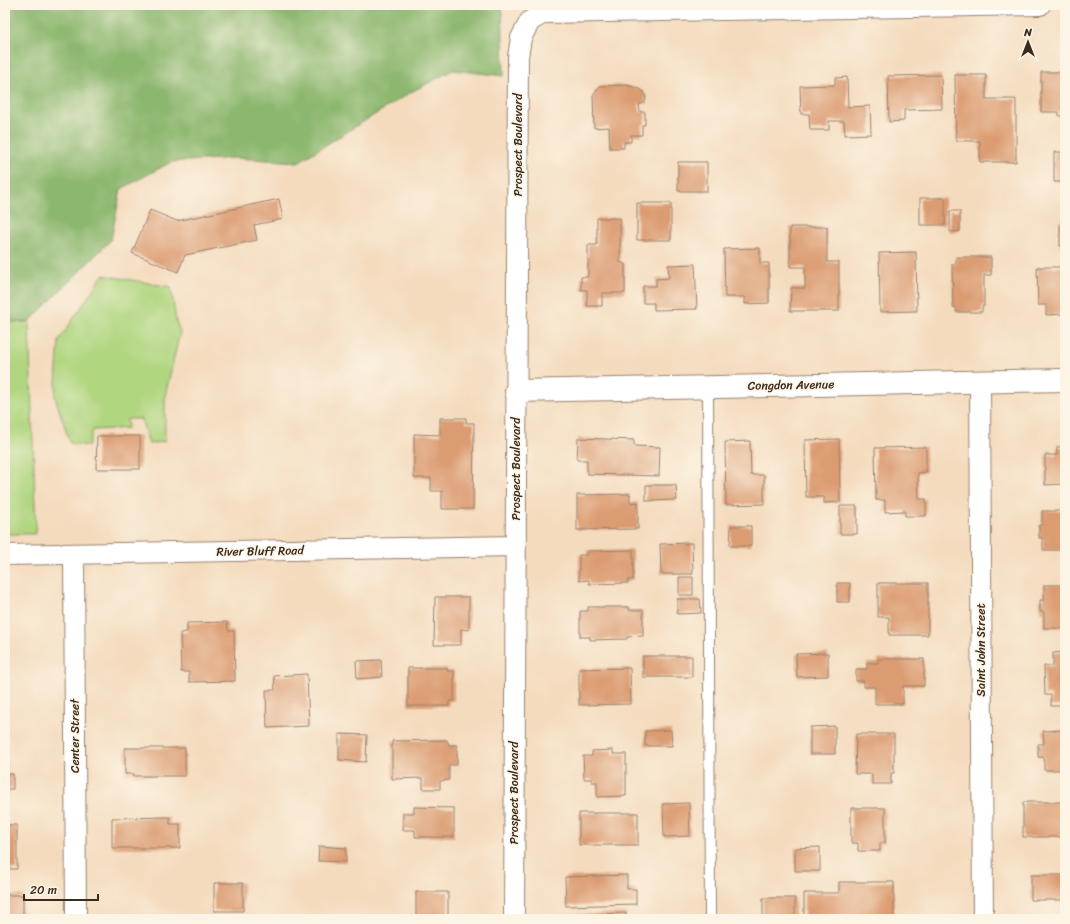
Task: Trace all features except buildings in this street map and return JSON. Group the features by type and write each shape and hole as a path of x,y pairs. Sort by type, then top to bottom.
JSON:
{"street":[{"name":"Prospect Boulevard","path":"514,919 518,57 521,38 530,21 544,13 1040,5"},
{"name":"Congdon Avenue","path":"516,391 1065,380"},
{"name":"Saint John Street","path":"980,381 983,919"},
{"name":"River Bluff Road","path":"5,555 516,546"},
{"name":"Center Street","path":"74,554 76,919"}],"lane":[{"path":"708,387 710,919"}],"green space":[{"path":"5,5 502,5 504,76 453,70 413,91 298,162 235,158 171,162 121,189 111,240 29,322 5,322"},
{"path":"103,275 171,287 176,321 180,332 165,396 165,441 149,444 141,419 127,419 128,428 93,430 88,446 70,443 55,397 59,340"},
{"path":"5,322 29,322 36,534 5,534"}]}
